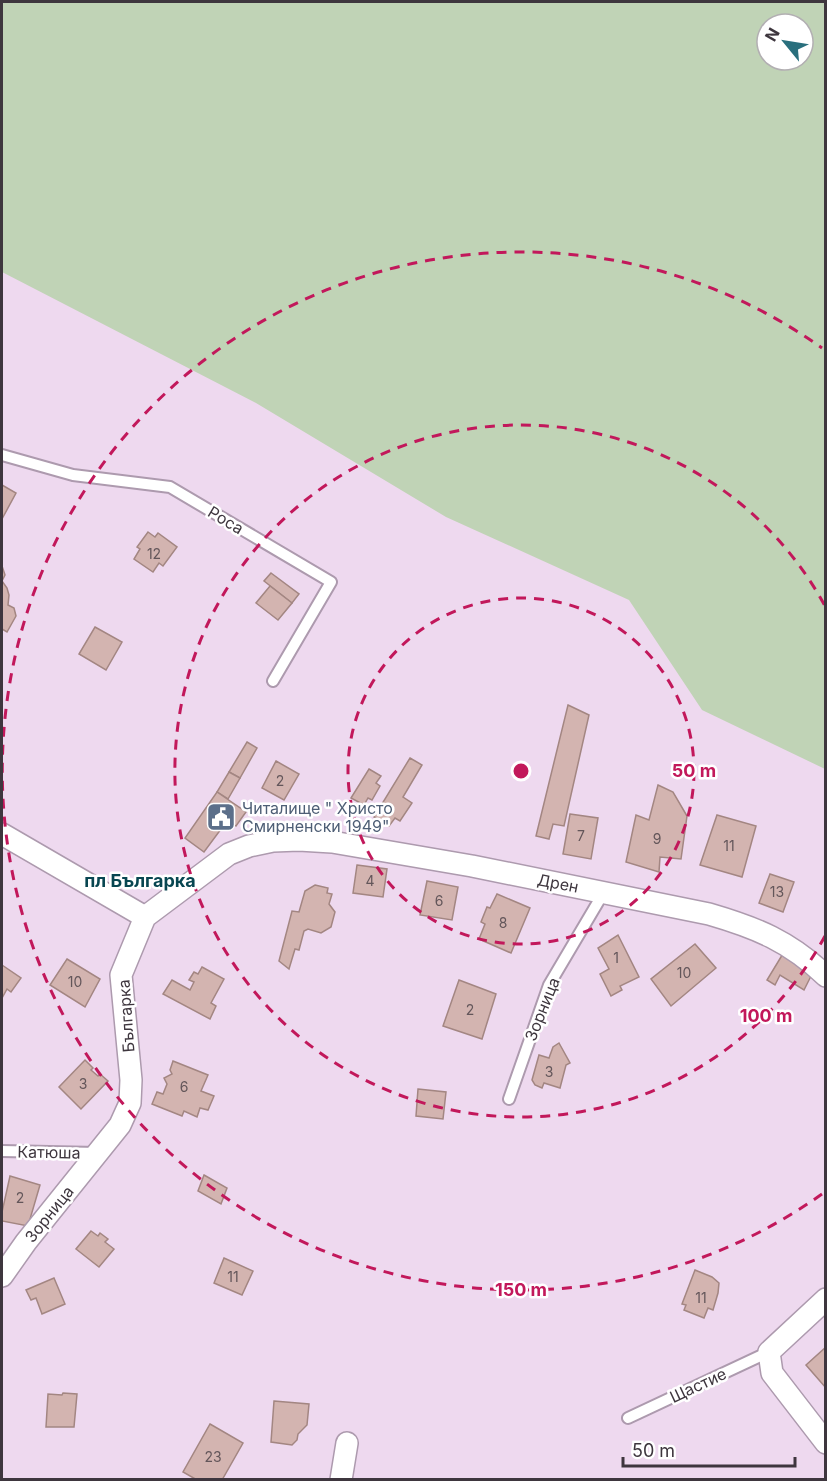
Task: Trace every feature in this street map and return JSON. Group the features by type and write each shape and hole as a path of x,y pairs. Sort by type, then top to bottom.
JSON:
{"street":[{"path":"2,834 145,917"},
{"name":"Дрен","path":"145,917 229,854 249,846 273,841 332,842 604,892 709,914 756,929 780,940 807,958 825,976"},
{"name":"Българка","path":"97,1153 120,1125 130,1103 131,1080 121,975 145,917"},
{"name":"Зорница","path":"2,1276 97,1153"},
{"path":"825,1299 769,1352 772,1373 825,1443"},
{"path":"341,1479 347,1443"}],"lane":[{"name":"Роса","path":"2,455 73,475 170,487 331,582 273,681"},
{"name":"Зорница","path":"509,1099 549,985 604,892"},
{"name":"Катюша","path":"2,1151 97,1153"},
{"name":"Щастие","path":"628,1418 769,1352"}],"green space":[{"path":"2,2 825,2 825,769 702,710 629,600 446,517 256,403 2,272"}],"building":[{"path":"2,485 16,493 2,519"},
{"path":"148,532 155,537 158,533 177,547 163,566 159,563 153,572 134,559 140,549 137,547"},
{"path":"271,573 299,594 292,603 264,581"},
{"path":"2,581 9,595 8,605 14,608 16,616 7,632 2,629"},
{"path":"270,586 292,603 278,620 256,603"},
{"path":"95,627 122,642 106,670 79,654"},
{"path":"568,705 589,715 564,826 553,824 549,839 536,836"},
{"path":"247,742 257,748 240,778 229,772"},
{"path":"410,758 422,765 403,797 412,803 400,821 395,818 389,826 374,817"},
{"path":"276,761 299,774 284,800 262,788"},
{"path":"369,769 381,776 376,783 380,786 372,800 368,798 364,805 351,798"},
{"path":"229,772 240,778 228,799 217,792"},
{"path":"658,785 673,792 687,816 681,859 660,857 659,872 626,862 636,815 649,820"},
{"name":"Читалище \" Христо Смирненски 1949\"","path":"217,792 246,812 236,826 230,822 227,827 224,825 204,852 185,838"},
{"path":"570,814 598,818 591,859 563,854"},
{"path":"717,815 756,826 742,877 700,865"},
{"path":"357,865 387,869 383,897 353,893"},
{"path":"770,874 794,882 783,912 759,903"},
{"path":"427,881 458,887 452,920 420,915"},
{"path":"315,885 328,888 327,893 332,894 329,904 335,912 331,927 321,933 308,929 304,931 299,950 295,949 289,969 279,961 292,911 299,912 305,891"},
{"path":"497,894 530,908 511,953 479,939 485,924 481,922 487,907 490,908"},
{"path":"618,935 639,977 620,986 622,990 611,996 600,974 609,969 598,948"},
{"path":"695,944 716,968 671,1006 651,979"},
{"path":"784,952 811,976 804,990 780,975 775,985 767,980"},
{"path":"67,959 100,979 85,1007 50,985"},
{"path":"2,965 21,978 11,992 7,989 2,998"},
{"path":"202,967 224,979 211,1003 216,1006 210,1019 163,994 172,980 190,990 194,982 189,980 194,972 198,974"},
{"path":"459,980 496,994 482,1039 443,1026"},
{"path":"559,1043 570,1063 566,1065 560,1088 544,1083 542,1088 535,1085 532,1080 539,1055 549,1058 553,1047"},
{"path":"85,1060 93,1068 91,1070 108,1081 81,1109 59,1087"},
{"path":"173,1061 208,1075 201,1091 214,1096 208,1110 200,1108 197,1117 184,1111 182,1116 152,1104 157,1092 163,1094 167,1084 164,1078 172,1074 170,1070"},
{"path":"418,1089 446,1092 443,1119 416,1116"},
{"path":"204,1175 227,1188 221,1204 198,1191"},
{"path":"10,1176 40,1185 28,1226 2,1221"},
{"path":"91,1231 98,1236 100,1233 108,1239 105,1242 114,1249 99,1267 76,1249"},
{"path":"224,1258 253,1271 242,1295 214,1283"},
{"path":"695,1270 712,1277 719,1283 713,1310 708,1308 704,1318 684,1310 686,1305 682,1304"},
{"path":"54,1278 65,1304 42,1314 36,1298 31,1300 26,1290"},
{"path":"826,1347 826,1388 806,1365"},
{"path":"63,1393 77,1394 74,1427 46,1427 48,1394 62,1395"},
{"path":"274,1401 309,1404 307,1425 292,1445 271,1442"},
{"path":"210,1424 243,1443 222,1480 197,1480 183,1472"}],"place":[{"name":"Читалище \" Христо Смирненски 1949\"","path":"221,817"}],"district":[{"name":"пл Българка","path":"140,881"}]}
